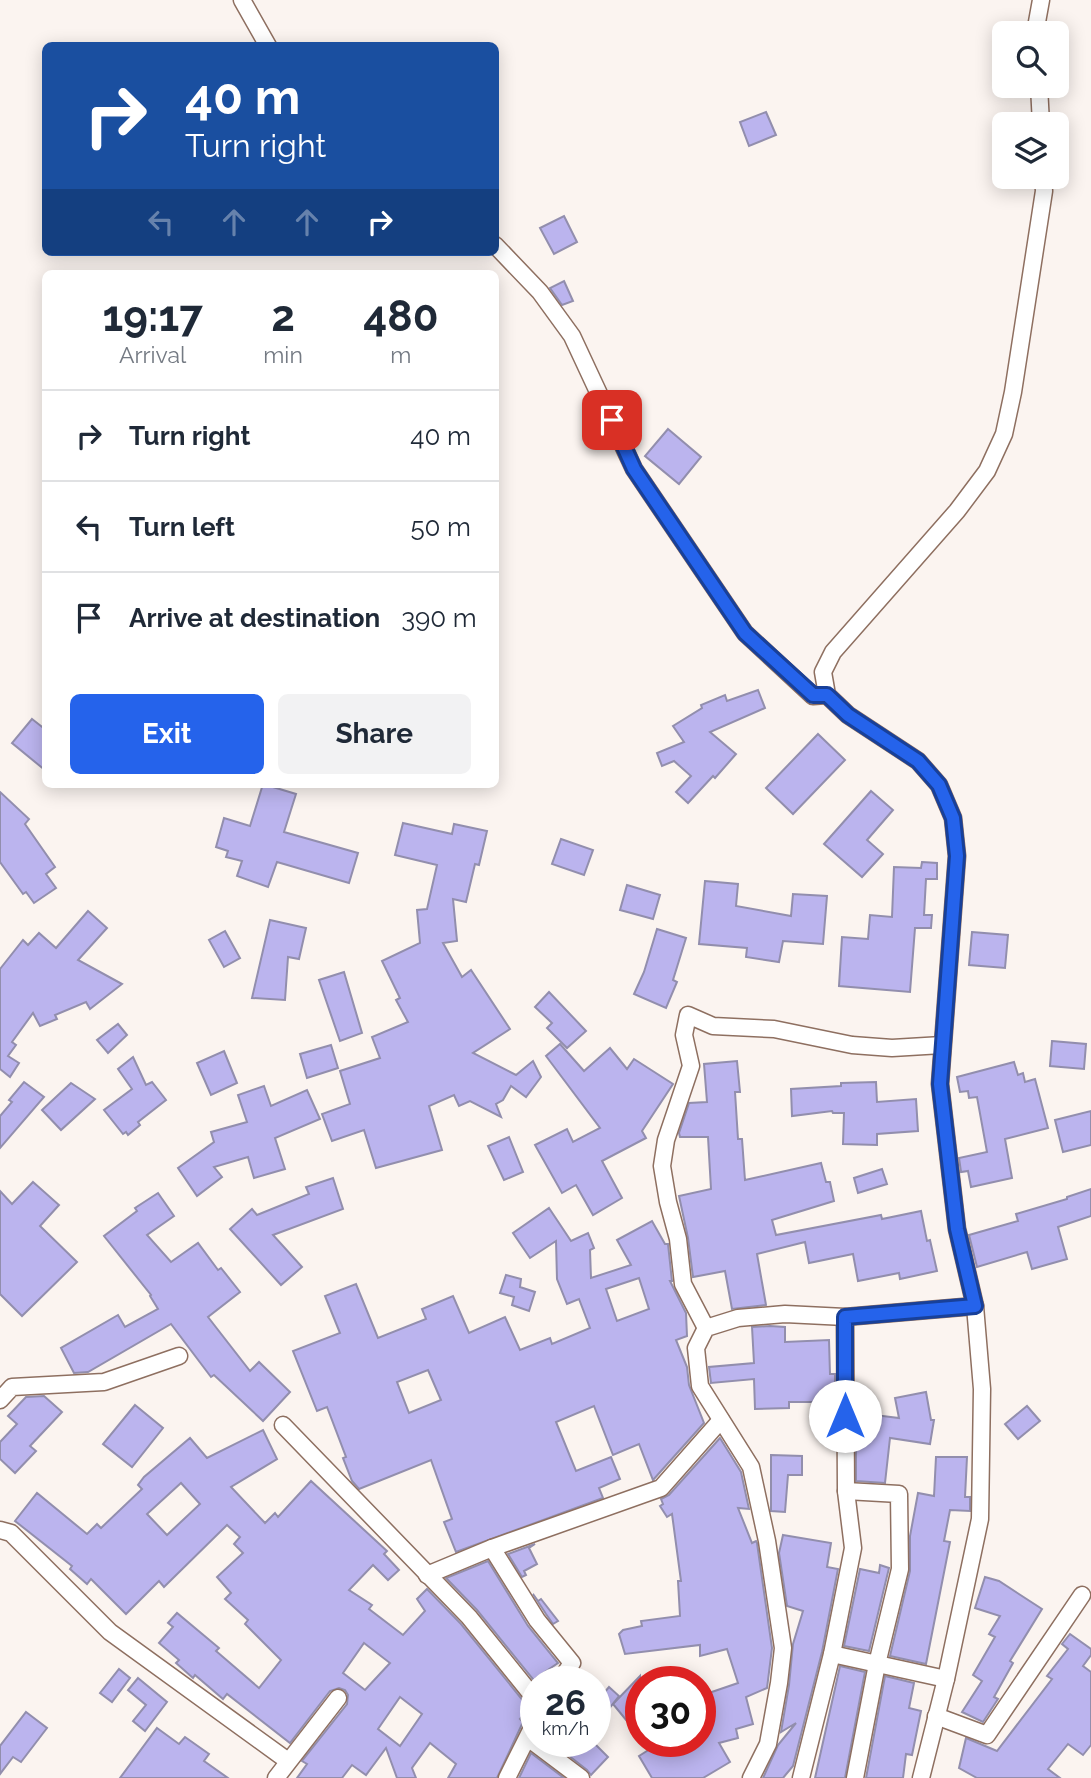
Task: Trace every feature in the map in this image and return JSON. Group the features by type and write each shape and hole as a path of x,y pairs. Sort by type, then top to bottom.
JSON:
{"street":[{"path":"242,0 266,42"},
{"path":"1037,21 1041,0"},
{"path":"922,1778 980,1519 982,1389 975,1306 957,1229 940,1084 957,856 953,818 939,785 918,761 848,715 827,695 823,672 833,652 957,511 987,471 1004,434 1044,189"},
{"path":"499,249 540,292 572,336 634,469 745,633 813,695 827,695"},
{"path":"706,1328 684,1284 678,1239 662,1166 666,1140 691,1066 684,1035 688,1014 713,1026 774,1030 852,1045 892,1048 942,1045"},
{"path":"751,1778 768,1744 783,1648 767,1541 751,1466 700,1386 696,1348 706,1328 738,1318 785,1314 845,1317 975,1306"},
{"path":"801,1778 832,1654 853,1548 846,1491 845,1317"},
{"path":"0,1399 12,1387 104,1382 179,1356"},
{"path":"427,1576 492,1548 661,1488 721,1420"},
{"path":"283,1425 469,1617 520,1680"},
{"path":"846,1491 899,1494 900,1569 877,1664 856,1778"},
{"path":"0,1530 11,1533 110,1632 288,1761"},
{"path":"492,1548 537,1620 572,1663 570,1666"},
{"path":"936,1716 987,1735 1082,1595"},
{"path":"832,1654 946,1679"},
{"path":"276,1778 338,1698"},
{"path":"507,1778 520,1753"},
{"path":"553,1757 580,1778"}],"building":[{"path":"766,112 776,135 749,146 740,122"},
{"path":"564,216 577,242 554,254 540,228"},
{"path":"564,281 573,301 562,305 550,288"},
{"path":"668,429 701,457 679,484 645,456"},
{"path":"758,690 765,708 710,732 736,754 688,803 676,792 691,776 674,761 662,766 657,753 684,742 673,726 702,708 701,705 725,695 727,701"},
{"path":"32,719 42,727 42,768 12,743"},
{"path":"818,734 845,760 793,814 766,788"},
{"path":"262,788 276,788 296,794 284,832 358,853 349,883 277,862 268,887 237,876 242,861 226,857 228,851 216,847 224,818 250,826"},
{"path":"871,791 893,810 867,840 883,854 862,877 824,844"},
{"path":"0,792 29,819 25,824 55,867 46,874 56,888 34,903 26,892 23,894 0,862"},
{"path":"403,823 452,834 454,824 487,831 479,865 475,864 466,902 453,899 457,941 443,943 462,977 471,970 510,1029 473,1053 516,1075 533,1061 541,1077 526,1097 511,1086 503,1100 496,1104 501,1117 470,1101 459,1106 454,1095 429,1106 442,1150 376,1168 364,1130 332,1141 322,1114 350,1104 340,1071 380,1058 372,1037 408,1022 396,1000 400,998 382,961 420,943 417,910 427,909 437,865 395,855"},
{"path":"561,839 593,850 584,875 552,864"},
{"path":"922,862 937,863 937,879 926,879 924,915 932,915 931,928 915,928 910,992 839,986 842,937 868,939 870,915 892,917 894,867 921,868"},
{"path":"705,881 738,884 736,906 791,916 793,894 827,896 823,944 783,941 779,962 746,957 747,948 699,944"},
{"path":"627,885 660,895 653,919 620,910"},
{"path":"88,911 107,928 78,960 122,984 90,1009 86,1002 55,1015 57,1019 40,1026 33,1013 12,1042 16,1045 8,1056 19,1063 10,1077 0,1069 0,969 23,940 28,945 39,933 56,948"},
{"path":"270,920 306,928 299,959 288,957 285,1000 252,998"},
{"path":"657,929 686,938 673,980 677,982 666,1008 634,994"},
{"path":"225,931 240,958 224,967 209,940"},
{"path":"972,932 1008,935 1005,968 969,965"},
{"path":"344,972 362,1033 340,1041 319,980"},
{"path":"549,992 586,1031 567,1048 547,1028 552,1023 535,1007"},
{"path":"118,1024 127,1035 108,1053 97,1040"},
{"path":"1052,1041 1086,1044 1084,1069 1050,1066"},
{"path":"560,1044 584,1071 610,1048 627,1069 634,1059 673,1084 642,1131 646,1138 602,1161 622,1198 593,1215 576,1185 562,1193 535,1145 567,1129 573,1142 600,1128 546,1056"},
{"path":"331,1045 338,1068 307,1078 300,1054"},
{"path":"224,1051 237,1083 211,1095 197,1063"},
{"path":"133,1057 146,1085 152,1082 166,1100 138,1122 140,1125 128,1135 126,1132 123,1134 104,1110 132,1089 118,1069"},
{"path":"737,1061 740,1092 735,1092 738,1139 742,1139 745,1180 821,1163 826,1182 830,1182 834,1201 772,1220 776,1235 881,1215 882,1219 921,1211 937,1271 900,1279 899,1273 858,1281 853,1254 809,1263 805,1242 757,1254 766,1305 732,1309 725,1271 693,1277 679,1196 711,1189 708,1137 680,1137 679,1133 689,1103 707,1102 704,1064"},
{"path":"1014,1062 1018,1075 1023,1073 1025,1082 1035,1079 1048,1128 1005,1139 1012,1178 971,1187 968,1171 961,1172 959,1158 987,1152 977,1097 969,1098 968,1091 960,1092 957,1077"},
{"path":"24,1082 44,1097 0,1148 0,1116"},
{"path":"876,1082 877,1102 916,1099 918,1131 877,1134 877,1145 843,1144 844,1113 832,1111 792,1116 791,1089"},
{"path":"71,1083 95,1099 61,1130 42,1110"},
{"path":"264,1086 271,1106 307,1090 320,1119 275,1138 285,1169 254,1178 248,1157 214,1167 222,1177 197,1196 178,1168 214,1142 211,1132 247,1122 238,1095"},
{"path":"1091,1111 1091,1145 1063,1152 1055,1120"},
{"path":"509,1137 523,1172 504,1180 488,1146"},
{"path":"882,1169 887,1184 858,1193 854,1178"},
{"path":"333,1178 343,1209 273,1235 302,1267 281,1285 230,1229 252,1209 257,1215 309,1194 306,1187"},
{"path":"33,1182 59,1205 40,1226 77,1262 22,1316 0,1294 0,1191 12,1204"},
{"path":"1091,1189 1091,1216 1058,1227 1067,1259 1032,1269 1027,1252 977,1267 969,1235 1018,1221 1016,1214"},
{"path":"158,1193 174,1216 147,1235 171,1262 198,1243 218,1270 221,1268 240,1292 208,1317 250,1371 259,1362 290,1392 263,1421 214,1375 211,1377 171,1324 88,1372 74,1373 61,1348 118,1315 125,1327 158,1309 151,1295 104,1236 137,1211 135,1208"},
{"path":"549,1208 571,1241 588,1233 594,1248 590,1250 591,1278 631,1265 617,1240 652,1221 665,1244 668,1244 670,1281 686,1313 687,1336 676,1340 704,1423 653,1480 639,1444 613,1455 594,1406 556,1422 576,1471 611,1457 620,1479 599,1488 603,1498 456,1552 444,1522 452,1519 431,1460 359,1489 352,1481 343,1458 346,1457 327,1407 317,1411 293,1351 340,1333 325,1296 356,1284 378,1338 426,1319 422,1309 453,1296 469,1333 505,1317 520,1350 550,1338 552,1344 590,1328 579,1299 567,1304 557,1279 556,1241 530,1258 513,1233","holes":["639,1278 649,1309 617,1321 606,1289","428,1370 441,1400 409,1413 397,1382"]},
{"path":"506,1275 521,1279 520,1287 535,1292 529,1311 512,1305 514,1297 500,1293"},
{"path":"752,1327 785,1327 785,1342 829,1340 830,1374 835,1374 835,1402 789,1402 789,1408 755,1409 754,1379 711,1383 709,1367 754,1363"},
{"path":"926,1392 931,1420 934,1420 930,1444 890,1438 885,1483 856,1481 859,1413 899,1418 895,1398"},
{"path":"44,1396 62,1412 30,1446 36,1451 15,1473 0,1459 0,1442 17,1424 8,1416 26,1397"},
{"path":"135,1405 163,1428 132,1467 103,1444"},
{"path":"1027,1406 1040,1421 1018,1439 1005,1424"},
{"path":"263,1430 277,1459 231,1487 265,1523 275,1513 278,1517 311,1481 387,1551 384,1554 399,1570 388,1580 373,1565 349,1590 372,1605 369,1609 403,1635 425,1611 417,1599 427,1589 461,1624 520,1697 520,1728 497,1778 448,1778 456,1764 430,1743 412,1768 416,1778 397,1778 386,1748 366,1775 352,1765 342,1778 297,1778 307,1764 302,1761 347,1704 348,1695 345,1690 339,1688 330,1691 290,1743 227,1694 223,1699 195,1675 193,1678 176,1663 179,1660 159,1643 173,1627 168,1623 177,1613 219,1648 216,1651 259,1688 281,1660 245,1624 248,1620 225,1599 231,1593 217,1577 243,1553 234,1544 240,1537 227,1525 164,1587 159,1581 126,1614 91,1579 87,1584 70,1569 72,1566 15,1521 37,1493 87,1534 97,1524 101,1528 142,1489 138,1485 144,1477 190,1438 207,1458","holes":["181,1483 200,1504 167,1535 147,1514","364,1643 390,1663 365,1690 343,1673","400,1697 422,1714 400,1746 378,1729"]},
{"path":"720,1438 741,1472 749,1509 738,1508 752,1543 757,1543 772,1648 767,1688 746,1697 753,1724 736,1729 738,1738 719,1743 730,1762 703,1778 652,1778 640,1757 716,1757 716,1691 738,1683 727,1649 700,1656 700,1645 625,1654 619,1634 623,1630 642,1626 641,1621 680,1616 678,1581 681,1581 672,1514 667,1517 660,1506 663,1504 661,1499 669,1495"},
{"path":"771,1455 802,1456 802,1475 788,1475 785,1512 771,1511"},
{"path":"936,1457 967,1457 965,1497 970,1497 970,1511 950,1510 944,1541 950,1542 926,1664 890,1656 910,1571 910,1536 918,1493 934,1496"},
{"path":"783,1535 831,1543 827,1567 838,1569 822,1652 793,1766 783,1778 763,1778 778,1745 796,1723 781,1732 793,1644 803,1611 787,1606 779,1553"},
{"path":"535,1544 529,1548 537,1564 524,1571 526,1575 522,1577 508,1554"},
{"path":"488,1561 528,1626 558,1663 554,1666 522,1666 477,1610 446,1578"},
{"path":"880,1565 889,1568 869,1651 844,1646 860,1569 879,1573"},
{"path":"985,1577 999,1581 1042,1609 1010,1661 1013,1663 994,1697 998,1699 983,1722 962,1712 982,1681 973,1675 995,1637 989,1634 1000,1616 975,1608"},
{"path":"533,1594 538,1601 541,1599 558,1621 553,1624"},
{"path":"1070,1634 1091,1649 1091,1655 1083,1666 1091,1672 1091,1745 1083,1755 1068,1744 1048,1769 1060,1778 977,1778 959,1768 966,1738 997,1751 1052,1679 1047,1676 1068,1649 1062,1644"},
{"path":"840,1666 865,1672 845,1778 815,1778"},
{"path":"119,1669 130,1678 112,1702 100,1693"},
{"path":"885,1676 914,1683 909,1708 921,1711 912,1755 906,1754 903,1778 866,1778"},
{"path":"138,1678 167,1702 145,1731 133,1721 146,1705 128,1690"},
{"path":"611,1689 619,1696 611,1706"},
{"path":"625,1692 625,1719 613,1704"},
{"path":"26,1712 47,1728 21,1762 13,1757 0,1774 0,1746"},
{"path":"157,1728 179,1744 185,1737 209,1754 204,1761 228,1778 120,1778"},
{"path":"529,1757 536,1757 564,1778 519,1778"},
{"path":"570,1757 608,1757 591,1775"}],"route":[{"path":"612,420 634,469 745,633 813,695 827,695 848,715 918,761 939,785 953,818 957,856 940,1084 957,1229 975,1306 845,1317 845,1416"}]}
